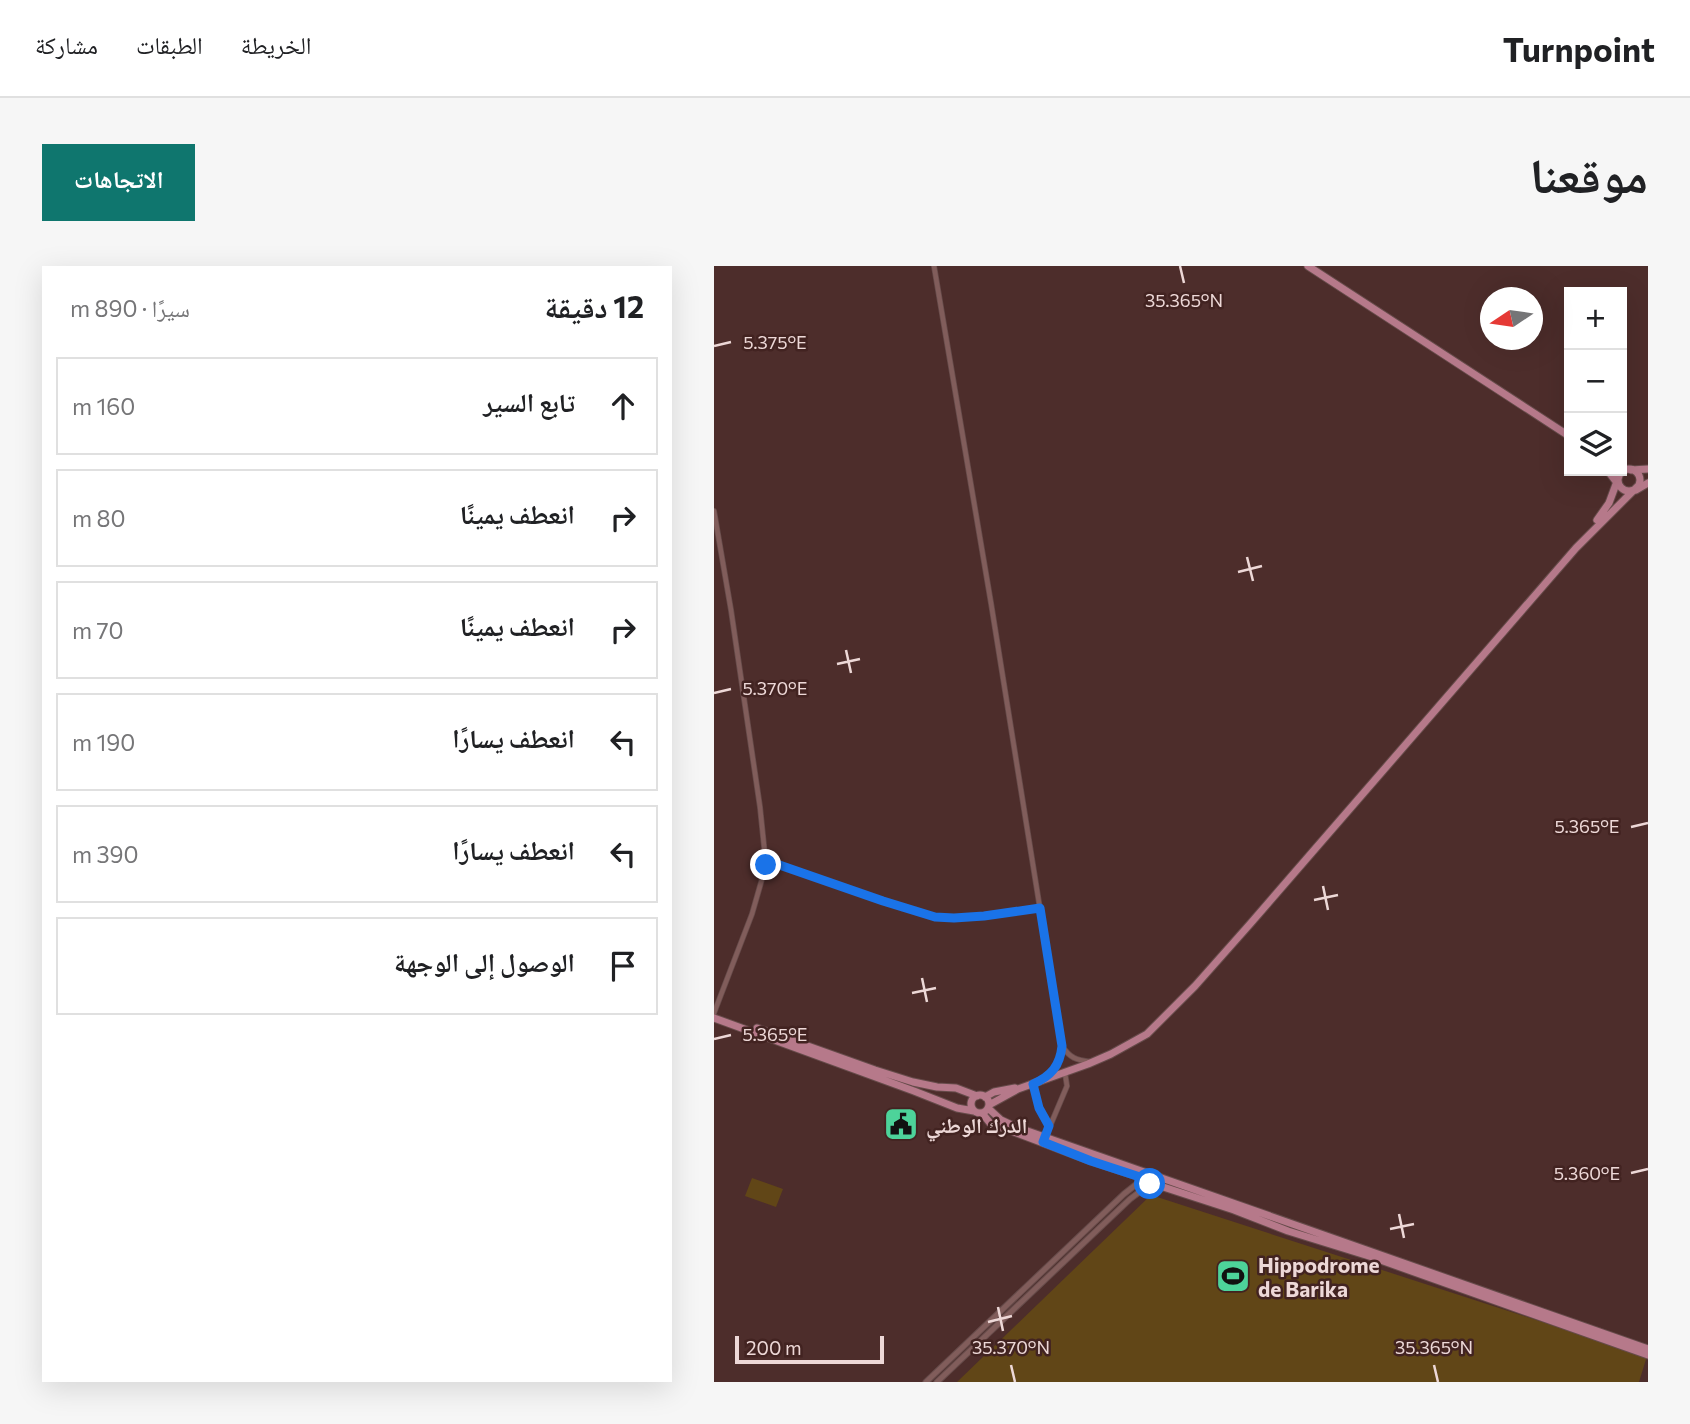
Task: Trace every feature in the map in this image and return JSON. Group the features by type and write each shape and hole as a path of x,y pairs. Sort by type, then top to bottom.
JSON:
{"main road":[{"path":"1308,266 1564,434"},
{"path":"714,1015 957,1108 982,1105 1091,1063 1147,1034 1195,986 1576,548 1635,489 1639,477 1627,468"},
{"path":"1576,548 1609,503 1624,471 1648,469"},
{"path":"1613,476 1625,491 1648,483"},
{"path":"714,1015 912,1082 956,1088 1001,1120 1044,1140"},
{"path":"982,1105 990,1123 1044,1140 1288,1231 1419,1271 1603,1336 1648,1349"},
{"path":"1603,1336 1648,1355"}],"street":[{"path":"934,266 1062,1046 1058,1066 1043,1080"},
{"path":"714,512 749,728 766,865 752,914 714,1015"},
{"path":"765,860 935,917 984,916 1040,908"},
{"path":"1062,1046 1068,1055 1091,1063"},
{"path":"1044,1140 1067,1086 1065,1073"},
{"path":"1033,1084 1039,1108 1049,1126"},
{"path":"926,1382 1114,1203 1148,1179"},
{"path":"937,1382 1121,1208 1148,1179"}],"shaded area":[{"path":"752,1178 783,1189 776,1207 745,1196"},
{"name":"Hippodrome de Barika","path":"1151,1195 1647,1356 1639,1382 957,1382"}],"place":[{"name":"الدرك الوطني","path":"901,1124"},
{"name":"Hippodrome de Barika","path":"1233,1276"}],"route":[{"path":"766,865 765,860 935,917 984,916 1040,908 1062,1046 1058,1066 1043,1080 1033,1084 1039,1108 1049,1126 1043,1142 1143,1178 1150,1184"}]}
